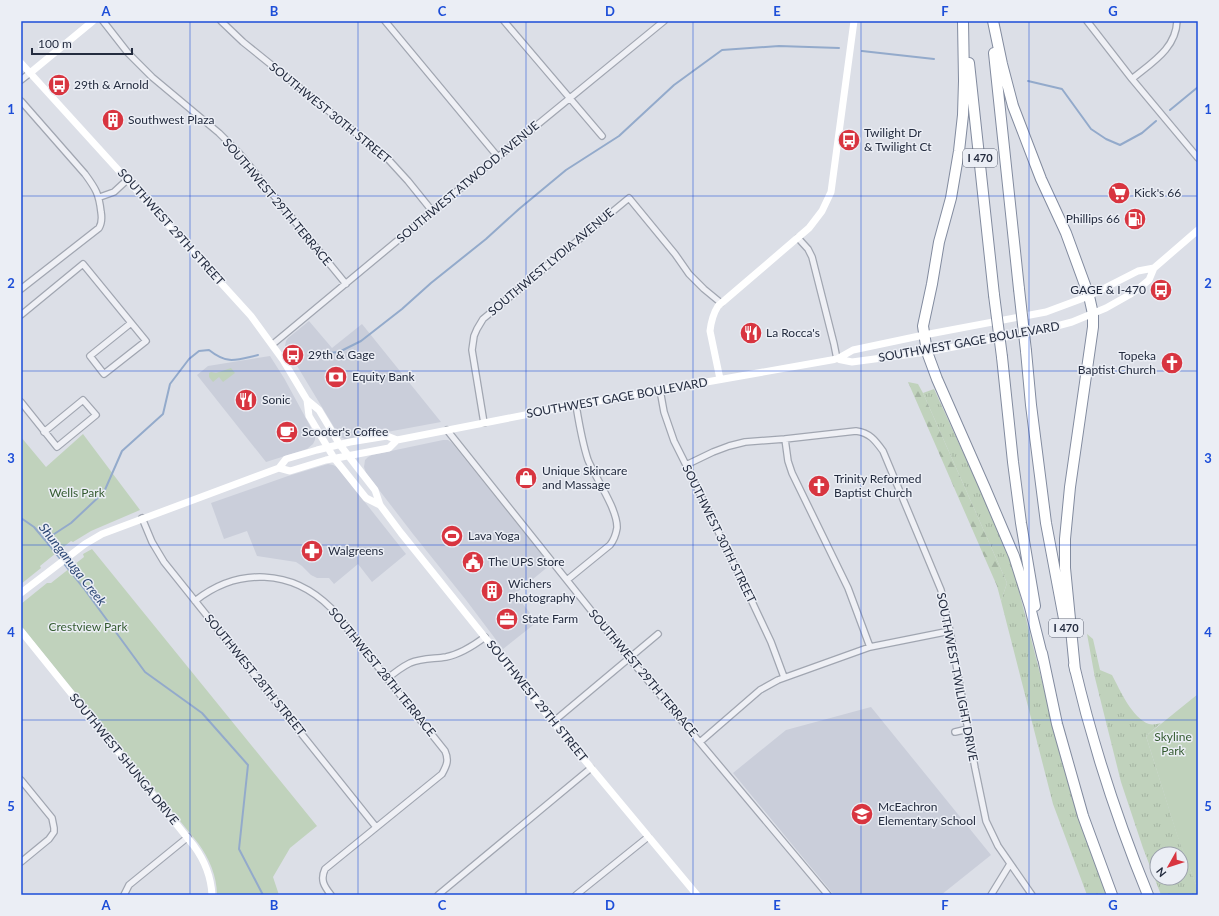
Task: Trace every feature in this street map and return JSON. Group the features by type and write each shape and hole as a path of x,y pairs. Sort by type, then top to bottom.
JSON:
{"highway":[{"name":"I 470","path":"964,21 1013,462 1021,523 1036,607 1043,659 1057,724 1083,816 1112,895"},
{"path":"964,21 963,115 959,151 951,198 939,242 923,326 924,335 927,352 937,379 1014,556 1030,607 1043,659"},
{"name":"I 470","path":"992,21 1031,405 1046,523 1063,616 1092,732 1108,784 1148,895"},
{"path":"992,21 1007,86 1018,121 1041,179 1066,233 1089,296 1092,314 1093,327 1070,487 1065,540 1065,568 1076,670"}],"main road":[{"path":"30,73 93,21"},
{"path":"720,379 710,331 712,317 715,310 721,303 798,238 818,217 831,192 854,21"},
{"name":"SOUTHWEST 29TH STREET","path":"21,63 247,311 273,344 307,400 319,410 340,445 375,490 380,506 553,722 697,895"},
{"name":"SOUTHWEST GAGE BOULEVARD","path":"837,358 852,362 927,352 1038,331 1072,322 1106,308 1129,296 1149,280 1154,268 1198,230"},
{"name":"SOUTHWEST GAGE BOULEVARD","path":"21,594 85,544 102,534 279,468 286,459 340,445 387,436 397,440 576,405 837,358 852,350 1033,315 1089,296 1138,271 1154,268"},
{"name":"SOUTHWEST 29TH STREET","path":"307,400 309,416 327,448 366,498 380,506"},
{"name":"SOUTHWEST GAGE BOULEVARD","path":"279,468 290,471 334,458 389,448 397,440"},
{"name":"SOUTHWEST SHUNGA DRIVE","path":"21,632 188,837 206,865 210,877 212,895"}],"street":[{"name":"SOUTHWEST 29TH TERRACE","path":"103,21 128,53 152,77 219,133 239,153 346,284"},
{"name":"SOUTHWEST 30TH STREET","path":"221,21 243,42 387,158 433,212"},
{"path":"385,21 498,157"},
{"path":"504,21 602,136"},
{"name":"SOUTHWEST ATWOOD AVENUE","path":"273,344 664,21"},
{"path":"1132,79 1170,46 1176,32 1177,21"},
{"path":"1087,23 1132,79 1197,153"},
{"path":"21,80 30,73"},
{"path":"21,101 85,174 100,197 102,220 99,228 21,289"},
{"path":"100,197 114,192 127,180"},
{"name":"SOUTHWEST LYDIA AVENUE","path":"484,423 472,350 474,336 480,323 629,198 675,254 689,274 721,303"},
{"path":"798,238 808,249 812,257 837,358"},
{"path":"21,315 83,264 146,341 104,374 90,356 131,323"},
{"name":"SOUTHWEST 30TH STREET","path":"660,390 670,433 770,642 784,677"},
{"path":"21,402 44,432 57,447 96,415 83,400 44,432"},
{"path":"567,580 610,545 614,540 617,528 613,510 588,461 576,405"},
{"name":"SOUTHWEST 29TH TERRACE","path":"446,430 629,658 828,895"},
{"name":"SOUTHWEST TWILIGHT DRIVE","path":"686,465 729,446 756,440 785,439 856,431 867,434 876,441 883,451 941,590 986,821 998,846 1032,895"},
{"path":"785,439 786,452 792,473 848,588 870,647"},
{"name":"SOUTHWEST 28TH STREET","path":"142,518 152,542 164,562 376,827"},
{"name":"SOUTHWEST 28TH TERRACE","path":"195,601 227,582 254,577 283,580 297,584 315,594 331,608 445,751 447,756 448,762 442,774 376,827"},
{"path":"700,742 760,690 784,677 870,647 950,631"},
{"path":"553,722 658,634"},
{"path":"387,679 410,663 456,654 468,649 485,637"},
{"path":"955,732 968,729"},
{"path":"438,895 591,768"},
{"path":"21,780 52,818 54,823 54,830 49,840 21,862"},
{"path":"331,895 324,887 322,881 325,870 376,827"},
{"path":"124,895 129,885 188,837"},
{"path":"576,895 648,837"},
{"path":"990,895 1010,864"}],"shaded area":[{"path":"309,321 332,348 362,324 441,422 349,439 340,437 285,346 288,338"},
{"path":"270,356 284,378 315,435 315,440 307,449 266,462 197,375 208,366"},
{"path":"448,440 452,443 550,565 515,594 537,622 503,649 366,473 364,467 365,460 372,455"},
{"path":"328,464 337,467 406,554 372,582 358,564 334,584 329,578 317,578 311,575 296,562 257,556 247,531 224,539 211,503 288,476"},
{"name":"McEachron Elementary School","path":"871,707 991,855 941,895 834,895 733,773 786,730"}],"green space":[{"path":"231,368 235,373 223,382 219,377 213,382 209,377 209,373 211,372 216,373"},
{"path":"908,382 918,384 923,393 1007,583 1001,601 997,586"},
{"path":"934,389 999,531 1012,564 1075,806 1107,895 1087,895 1053,804 1001,601 1007,583 923,393"},
{"name":"Wells Park","path":"83,434 140,510 91,531 73,542 71,541 40,566 41,568 21,584 21,437 46,467"},
{"name":"Crestview Park","path":"92,549 317,826 290,848 273,877 279,895 217,895 216,881 212,868 198,843 21,626 21,604 47,583 51,583 84,557 83,554"},
{"path":"1087,634 1093,639 1100,670 1112,675 1132,710 1143,721 1149,724 1161,723 1146,736 1182,846 1149,846 1149,864 1121,782 1095,678"},
{"name":"Skyline Park","path":"1198,694 1198,890 1189,866 1189,846 1181,846 1146,736"},
{"path":"1189,866 1198,890 1198,895 1161,895 1158,886 1189,886"}],"waterway":[{"path":"328,353 339,352 361,341 486,239 566,170 619,136 674,85 722,50 779,46 839,48"},
{"path":"862,51 934,59"},
{"path":"1028,81 1062,89 1091,129 1106,139 1120,145 1142,133 1156,121"},
{"path":"1170,110 1198,87"},
{"path":"45,540 71,523 104,492 122,451 163,414 170,384 189,359 199,351 209,350 222,358 232,360 258,355"},
{"name":"Shunganuga Creek","path":"21,518 34,527 45,540 85,590 145,672 202,713 248,765 239,849 263,895"}],"place":[{"name":"29th & Arnold","path":"59,85"},
{"name":"Southwest Plaza","path":"113,120"},
{"name":"Twilight Dr & Twilight Ct","path":"849,140"},
{"name":"Kick's 66","path":"1119,193"},
{"name":"Phillips 66","path":"1135,219"},
{"name":"GAGE & I-470","path":"1161,290"},
{"name":"La Rocca's","path":"751,333"},
{"name":"29th & Gage","path":"293,355"},
{"name":"Topeka Baptist Church","path":"1172,363"},
{"name":"Equity Bank","path":"336,377"},
{"name":"Sonic","path":"246,400"},
{"name":"Scooter's Coffee","path":"287,432"},
{"name":"Unique Skincare and Massage","path":"526,478"},
{"name":"Trinity Reformed Baptist Church","path":"819,486"},
{"name":"Lava Yoga","path":"452,536"},
{"name":"Walgreens","path":"312,551"},
{"name":"The UPS Store","path":"473,562"},
{"name":"Wichers Photography","path":"492,591"},
{"name":"State Farm","path":"507,619"},
{"name":"McEachron Elementary School","path":"862,814"}]}
